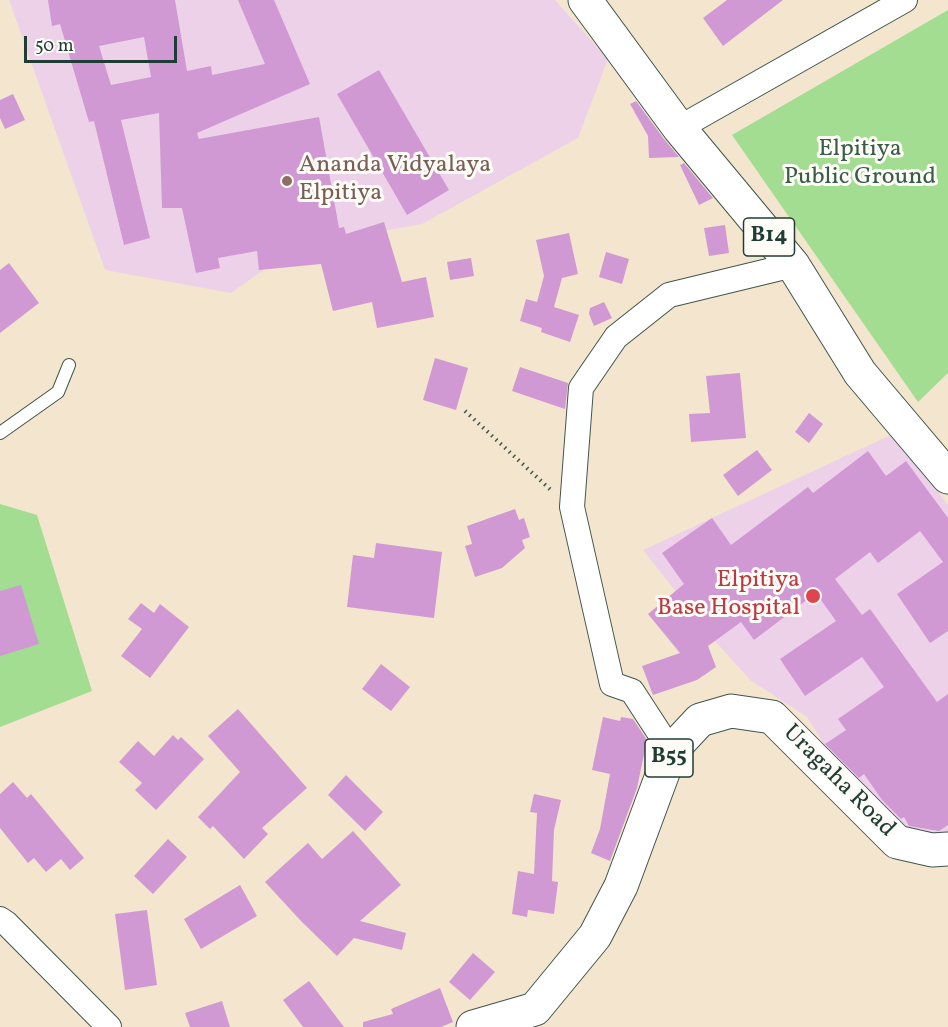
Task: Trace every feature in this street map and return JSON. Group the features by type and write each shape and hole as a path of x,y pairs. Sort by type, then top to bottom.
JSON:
{"main road":[{"name":"B14","path":"585,0 679,128 793,265 860,373 948,477"},
{"name":"Uragaha Road","path":"473,1027 535,1009 595,936 621,886 671,751 700,720 731,711 772,717 897,842 932,850 948,849"}],"street":[{"path":"679,128 905,0"},
{"path":"671,751 632,691 612,684 572,507 581,388 616,337 669,295 793,265"},
{"path":"0,919 109,1027"}],"lane":[{"path":"0,433 58,392 69,365"}],"path":[{"path":"465,411 572,507"}],"shaded area":[{"name":"Ananda Vidyalaya Elpitiya","path":"9,0 555,0 608,59 578,138 422,224 298,246 231,293 105,270"},
{"name":"Elpitiya Base Hospital","path":"895,433 948,505 948,836 921,843 849,784 807,717 750,680 715,641 643,550"}],"green space":[{"name":"Elpitiya Public Ground","path":"948,10 948,373 918,402 732,135"},
{"path":"0,504 37,515 92,691 0,727"}],"building":[{"path":"48,0 175,0 187,71 211,66 212,75 265,64 238,0 274,0 310,84 197,133 199,139 319,117 339,228 344,227 346,234 384,222 402,282 426,277 434,317 377,328 372,302 333,311 321,264 259,270 257,251 218,258 220,268 196,273 182,208 162,208 159,113 121,120 150,238 124,245 94,121 89,122 60,24 52,26","holes":["144,37 151,77 111,85 99,46"]},
{"path":"727,0 783,0 723,46 703,18"},
{"path":"379,70 449,190 407,215 337,94"},
{"path":"13,94 25,120 5,129 0,118 0,100"},
{"path":"636,101 679,157 649,158 648,136 630,104"},
{"path":"684,163 713,198 699,205 680,165"},
{"path":"725,225 729,253 709,256 704,228"},
{"path":"569,233 578,274 562,278 554,307 579,315 570,342 541,332 542,328 520,321 526,299 537,302 544,276 536,240"},
{"path":"606,252 629,259 622,284 599,277"},
{"path":"471,258 474,276 450,280 447,262"},
{"path":"9,263 39,303 0,333 0,270"},
{"path":"604,302 612,318 594,326 589,314 590,308"},
{"path":"435,358 468,368 456,410 423,400"},
{"path":"520,367 568,383 565,409 512,391"},
{"path":"740,373 746,438 691,442 689,414 710,413 706,376"},
{"path":"809,413 823,424 809,443 795,432"},
{"path":"757,450 772,470 738,496 723,475"},
{"name":"Elpitiya Base Hospital","path":"868,451 886,476 906,461 948,518 948,631 930,643 897,594 943,562 920,531 878,563 870,552 835,579 862,615 870,609 937,702 948,694 948,825 939,831 909,826 904,817 901,819 882,800 864,774 859,778 825,744 846,730 838,719 884,687 862,657 805,696 780,659 836,621 816,593 754,640 741,622 708,646 716,667 697,680 653,695 642,666 680,653 648,614 684,584 662,553 712,518 731,545 808,487 813,493"},
{"path":"515,509 519,520 524,518 530,537 522,540 525,548 502,568 475,577 465,546 472,544 467,526"},
{"path":"376,543 442,552 434,618 347,607 353,555 374,558"},
{"path":"21,585 39,644 0,656 0,591"},
{"path":"141,603 154,613 160,604 189,627 150,678 121,656 142,629 128,619"},
{"path":"381,664 410,687 391,711 362,689"},
{"path":"238,709 307,788 262,828 268,834 244,859 213,826 210,829 198,817 240,772 208,736"},
{"path":"603,717 620,721 621,717 633,719 647,740 637,788 610,861 591,853 600,829 610,774 592,770"},
{"path":"173,735 178,740 181,737 204,759 156,810 135,790 142,783 119,762 138,741 154,756"},
{"path":"346,775 383,812 365,831 328,795"},
{"path":"13,782 27,798 31,794 84,858 70,870 61,859 46,872 34,858 28,863 0,828 0,794"},
{"path":"534,794 561,800 554,830 552,881 558,882 554,914 528,910 527,917 512,914 518,871 534,874 537,813 530,812"},
{"path":"353,831 401,885 360,921 406,933 402,950 354,938 337,956 265,882 308,843 322,859"},
{"path":"168,839 187,857 153,894 134,876"},
{"path":"240,885 257,916 201,949 184,919"},
{"path":"147,910 157,985 125,990 115,914"},
{"path":"473,953 495,972 470,1000 449,982"},
{"path":"309,981 344,1027 303,1027 283,1000"},
{"path":"440,988 453,1022 441,1027 363,1027 363,1022 393,1014 391,1009"},
{"path":"222,1001 230,1027 190,1027 185,1013"}],"place":[{"name":"Ananda Vidyalaya Elpitiya","path":"287,181"},
{"name":"Elpitiya Base Hospital","path":"813,596"}]}
